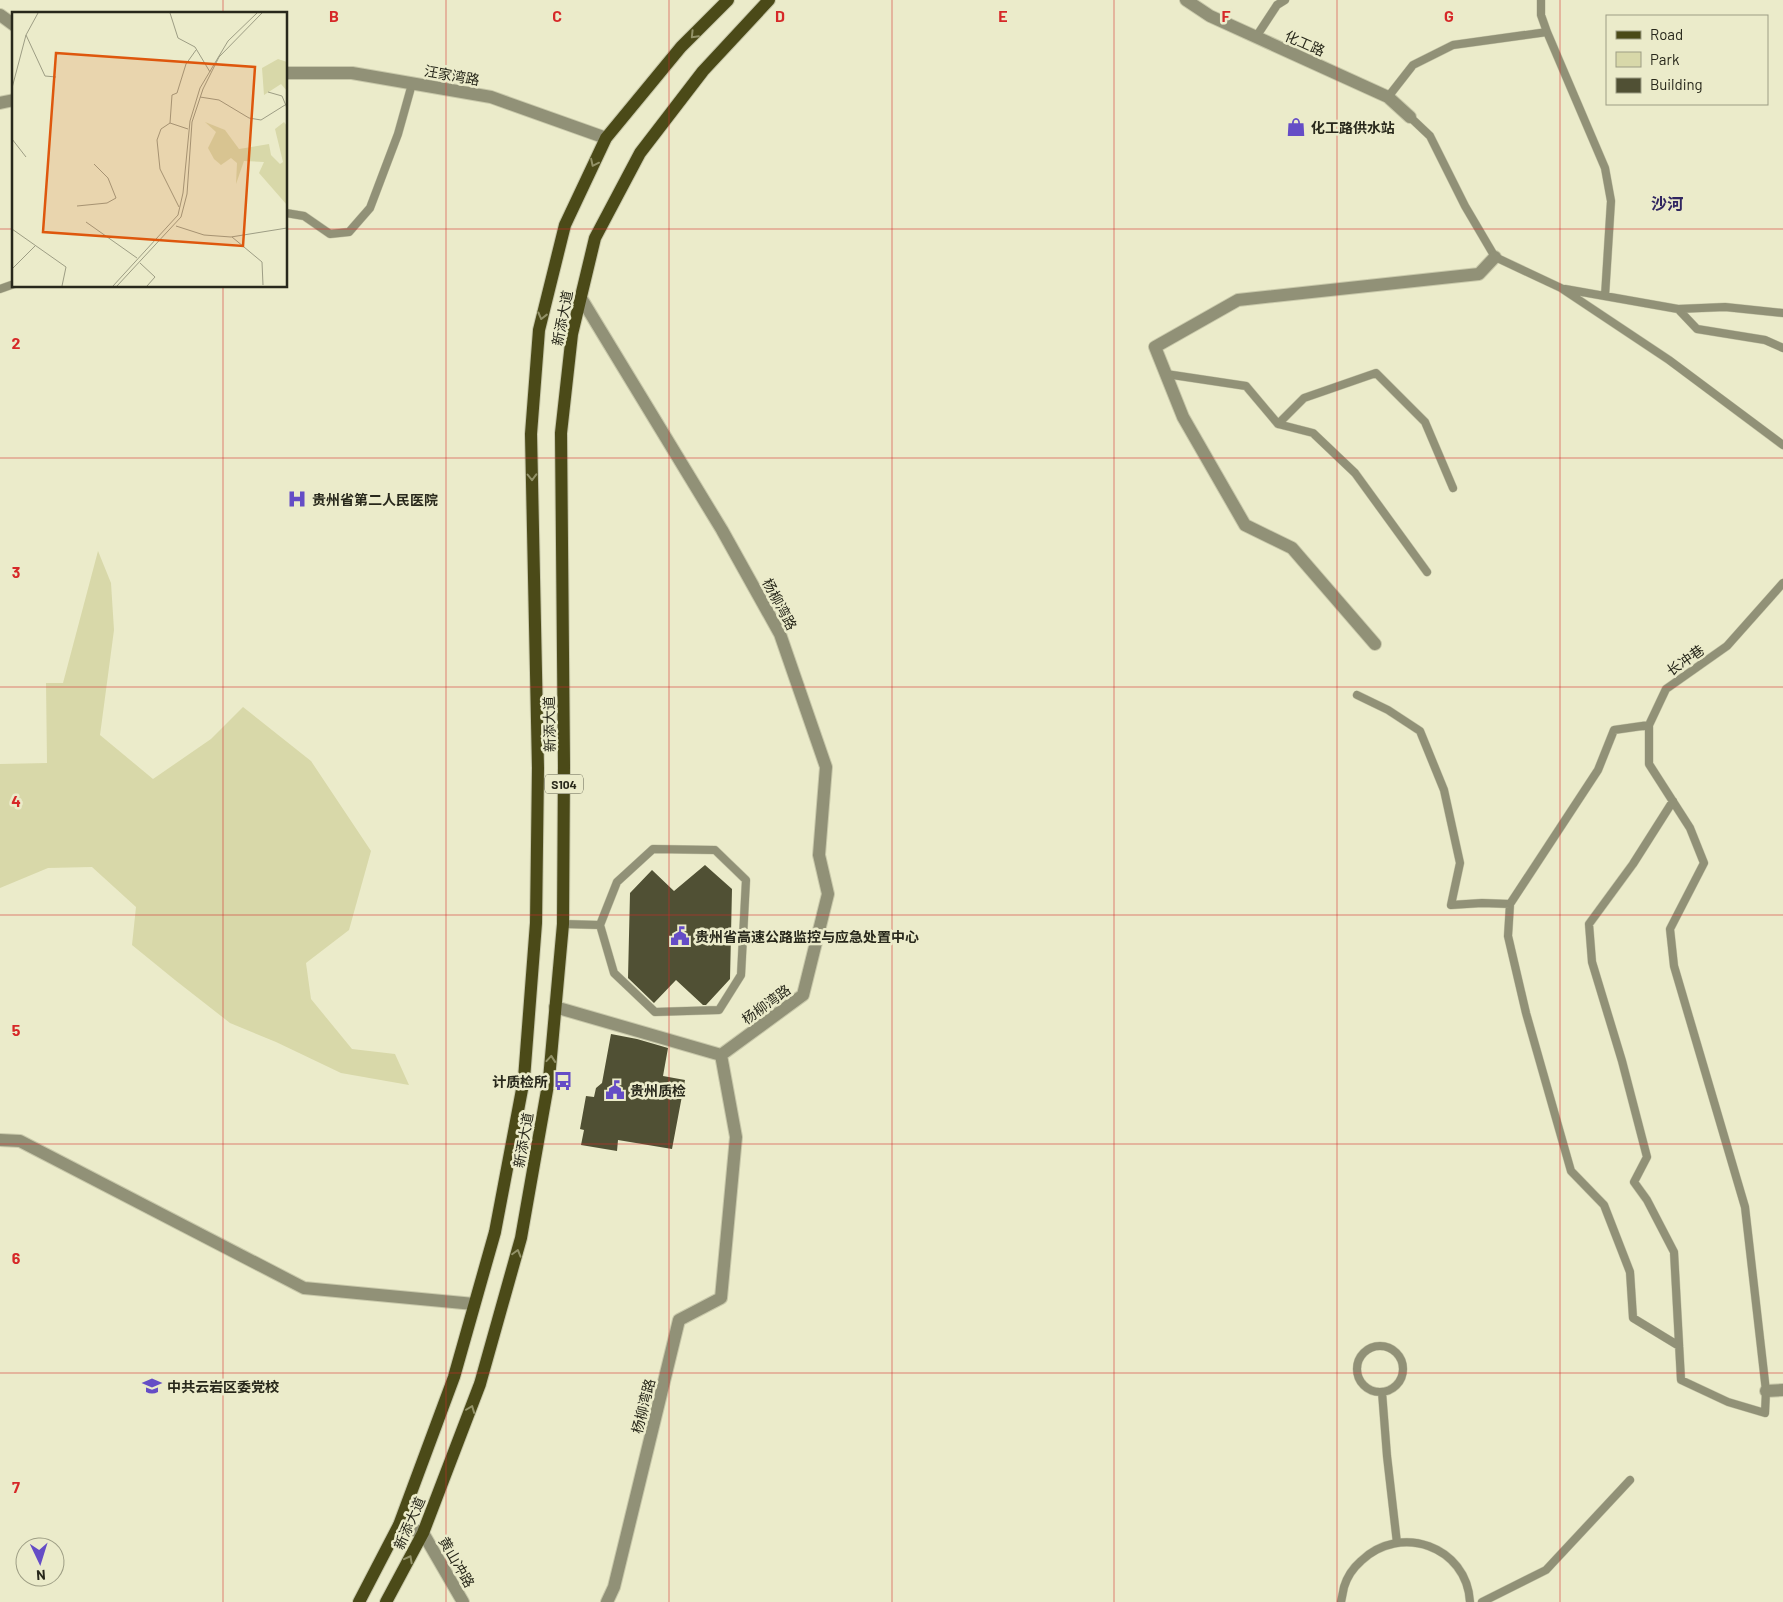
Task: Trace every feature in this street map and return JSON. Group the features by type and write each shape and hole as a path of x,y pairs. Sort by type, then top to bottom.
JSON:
{"main road":[{"name":"新添大道","path":"359,1602 399,1525 454,1377 495,1232 524,1079 536,923 538,768 531,434 539,330 565,225 606,138 681,47 728,0"},
{"name":"新添大道","path":"386,1602 423,1533 480,1384 521,1238 549,1079 563,924 564,765 561,433 572,334 595,238 640,153 703,71 769,0"}],"street":[{"name":"化工路","path":"1186,0 1210,16 1388,97 1410,117"},
{"path":"0,16 12,24"},
{"name":"汪家湾路","path":"288,73 352,73 491,98 606,138"},
{"path":"1375,644 1292,548 1245,524 1183,417 1155,348 1238,300 1479,274 1495,257"},
{"name":"杨柳湾路","path":"581,298 722,530 780,634 826,768 819,855 828,894 804,995 721,1055 736,1137 721,1298 679,1320 614,1586 607,1602"},
{"path":"555,1007 721,1055"},
{"path":"0,1140 20,1142 304,1288 474,1304"},
{"path":"1766,1391 1783,1390"},
{"name":"黄山冲路","path":"399,1525 423,1533 463,1602"}],"lane":[{"path":"1256,37 1277,5 1285,0"},
{"path":"1540,0 1541,15 1547,32 1604,168 1611,201 1605,296"},
{"path":"1388,97 1413,65 1453,45 1547,32"},
{"path":"288,213 304,216 330,234 349,232 370,208 398,134 412,84"},
{"path":"1410,117 1430,136 1465,206 1495,257 1561,288 1669,360 1783,445"},
{"path":"0,290 12,285"},
{"path":"1561,288 1678,309 1726,307 1783,313"},
{"path":"1678,309 1697,329 1765,340 1783,348"},
{"path":"1278,424 1304,398 1376,373 1425,422 1453,488"},
{"path":"1166,374 1246,386 1278,424 1313,433 1356,473 1427,572"},
{"name":"长冲巷","path":"1766,1391 1745,1207 1674,966 1670,929 1704,863 1690,828 1649,764 1649,725 1666,688 1727,646 1783,583"},
{"path":"1357,696 1388,710 1420,731 1444,790 1460,863 1451,905 1510,904"},
{"path":"1649,725 1614,730 1598,770 1510,904 1508,936 1526,1013 1571,1171 1604,1205 1630,1272 1633,1318 1679,1346"},
{"path":"1673,801 1633,864 1589,924 1592,962 1622,1061 1647,1157 1634,1182 1647,1200 1674,1252 1681,1380 1728,1402 1765,1413 1766,1391"},
{"path":"653,849 716,850 746,880 741,975 719,1010 655,1012 614,973 600,925 616,882 653,849"},
{"path":"563,924 600,925"},
{"path":"1376,1346 1391,1348 1397,1353 1403,1366 1400,1380 1396,1386 1382,1392 1367,1388 1362,1382 1357,1368 1363,1354 1369,1348 1376,1346"},
{"path":"1382,1392 1397,1543"},
{"path":"1469,1592 1480,1602 1546,1570 1630,1480"},
{"path":"1341,1602 1344,1585 1354,1568 1368,1553 1387,1544 1407,1541 1427,1545 1445,1555 1460,1571 1469,1592 1470,1602"}],"green space":[{"path":"98,551 111,583 114,630 100,735 153,779 211,739 243,707 311,761 371,851 349,930 306,963 311,999 352,1049 395,1054 409,1085 341,1073 276,1042 230,1023 132,945 136,907 92,867 48,868 0,888 0,764 47,763 46,683 63,683"}],"building":[{"name":"贵州省高速公路监控与应急处置中心","path":"705,865 732,889 730,979 706,1005 703,1005 676,980 654,1003 628,978 630,893 652,870 674,891"},
{"name":"贵州质检","path":"611,1034 668,1048 663,1076 685,1080 672,1149 618,1140 617,1151 581,1145 584,1130 580,1129 586,1096 594,1097 596,1088 602,1083"}],"place":[{"name":"化工路供水站","path":"1296,127"},
{"name":"贵州省第二人民医院","path":"297,499"},
{"name":"贵州省高速公路监控与应急处置中心","path":"680,936"},
{"name":"计质检所","path":"563,1081"},
{"name":"贵州质检","path":"615,1090"},
{"name":"中共云岩区委党校","path":"152,1386"}],"district":[{"name":"沙河","path":"1667,203"}]}
